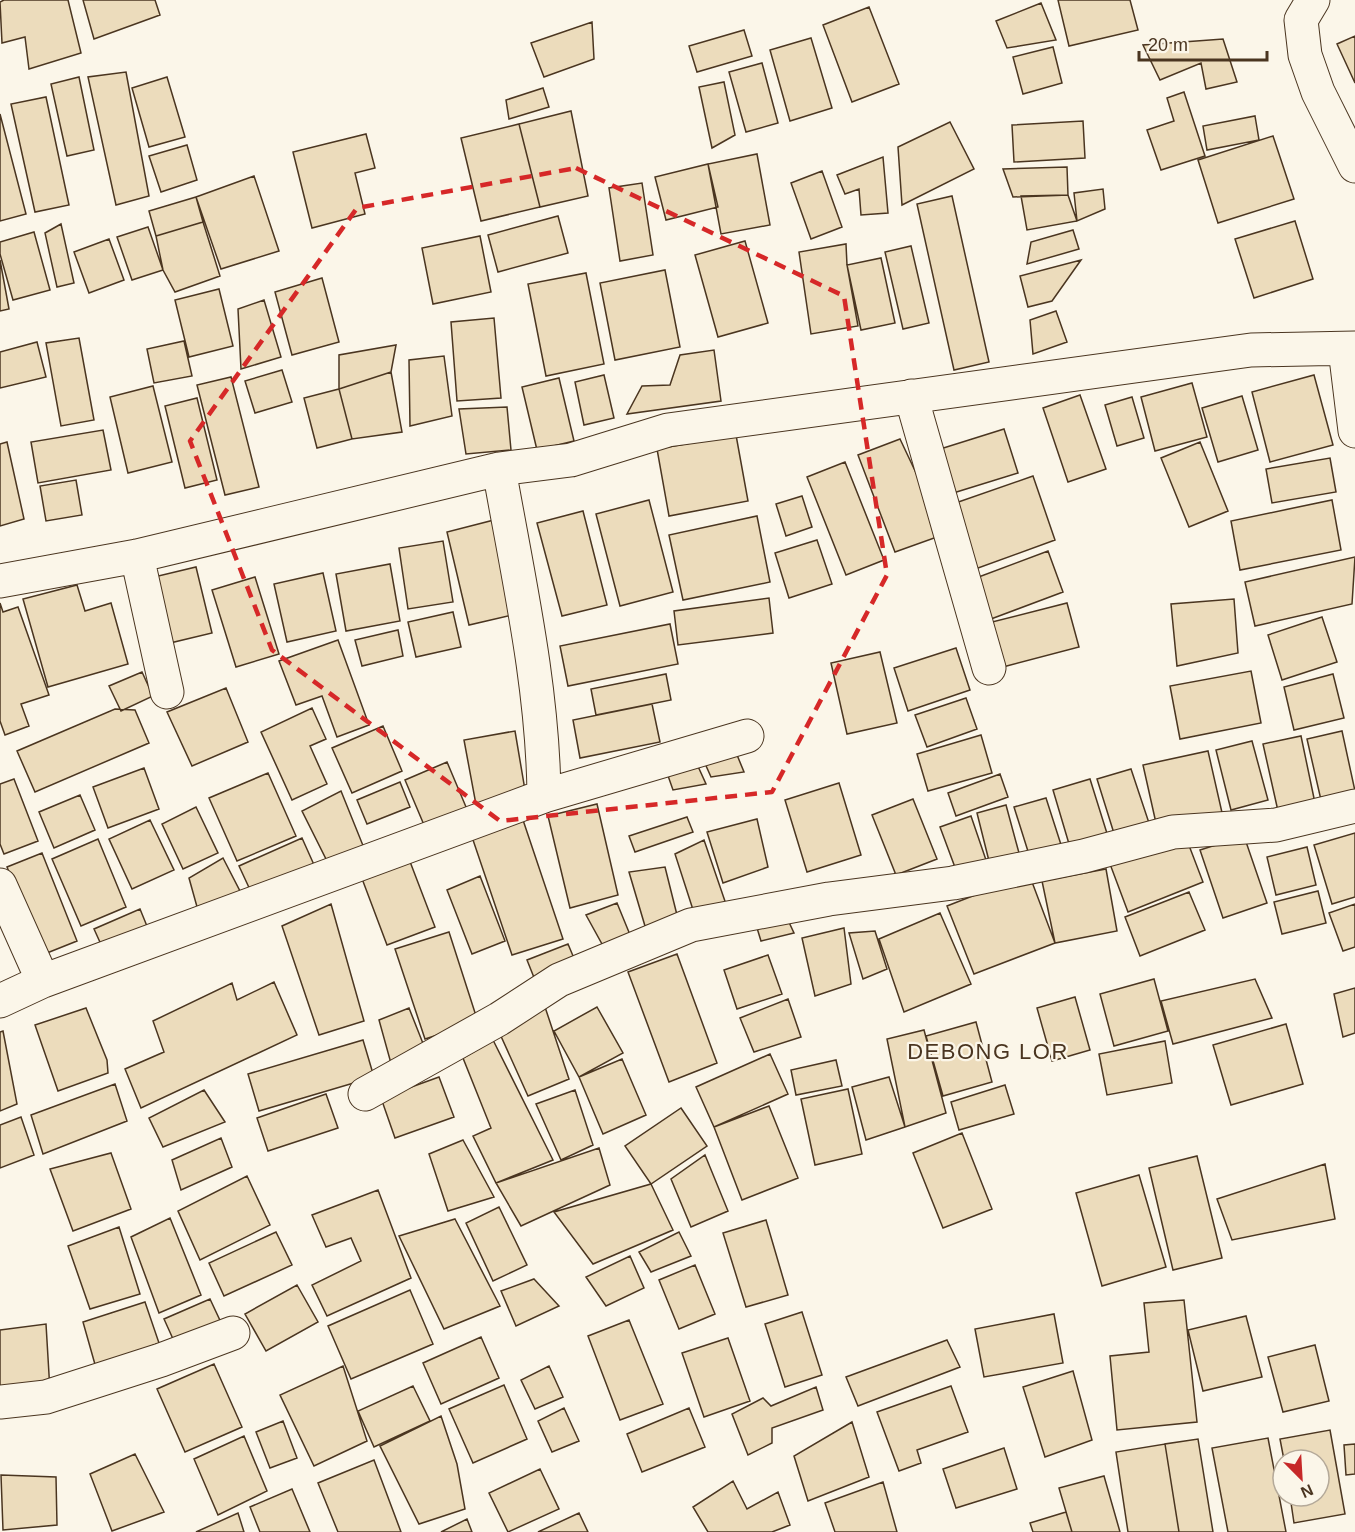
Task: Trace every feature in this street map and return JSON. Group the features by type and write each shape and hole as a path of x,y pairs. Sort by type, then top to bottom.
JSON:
{"street":[{"path":"1313,0 1301,20 1305,55 1318,92 1355,166"},
{"path":"0,581 137,556 499,469 571,460 668,430 1251,350 1350,348 1355,431"},
{"path":"911,396 989,668"},
{"path":"499,469 529,640 543,766 544,796"},
{"path":"137,556 168,692"},
{"path":"0,1001 43,981 544,796 747,736"},
{"path":"365,1094 499,1019 559,980 691,925 829,899 953,883 1084,856 1173,832 1276,825 1355,806"},
{"path":"0,885 43,981"},
{"path":"0,1402 46,1397 161,1360 233,1333"}],"highlighted area":[{"path":"576,168 844,296 887,575 772,792 500,821 272,650 190,441 357,208"}],"building":[{"path":"4,0 68,0 81,53 29,69 25,37 2,43 0,2"},
{"path":"83,0 155,0 160,15 94,39"},
{"path":"1058,0 1130,0 1138,30 1069,46"},
{"path":"1041,3 1056,40 1007,48 996,21"},
{"path":"869,7 899,84 852,102 823,25"},
{"path":"592,22 594,59 544,77 531,43"},
{"path":"744,30 752,56 697,72 689,46"},
{"path":"1355,36 1355,83 1337,44"},
{"path":"811,38 832,108 790,121 770,50"},
{"path":"1223,39 1237,82 1206,89 1201,63 1160,80 1143,45"},
{"path":"1053,47 1062,83 1023,94 1013,57"},
{"path":"762,63 778,123 746,132 729,72"},
{"path":"126,72 149,196 116,205 88,77"},
{"path":"79,77 94,150 67,156 51,84"},
{"path":"167,77 185,137 149,147 132,88"},
{"path":"724,82 735,135 712,148 699,87"},
{"path":"543,88 549,107 509,119 506,100"},
{"path":"1184,92 1205,156 1161,170 1147,130 1174,121 1167,98"},
{"path":"46,97 69,205 35,212 11,104"},
{"path":"571,111 588,196 540,207 519,124"},
{"path":"0,114 26,214 0,221"},
{"path":"1255,116 1259,140 1207,150 1203,126"},
{"path":"1083,121 1085,158 1014,162 1012,125"},
{"path":"950,122 974,169 902,205 898,147"},
{"path":"519,124 540,207 481,221 461,138"},
{"path":"366,134 375,168 355,173 365,214 312,228 293,152"},
{"path":"1273,136 1294,199 1218,223 1198,160"},
{"path":"187,145 197,180 161,192 149,156"},
{"path":"757,154 770,225 721,234 708,164"},
{"path":"883,157 888,213 861,215 859,189 845,194 837,175"},
{"path":"708,164 718,207 666,220 655,177"},
{"path":"1067,167 1068,195 1013,197 1003,169"},
{"path":"822,171 842,227 811,239 791,183"},
{"path":"254,176 279,251 221,269 196,197"},
{"path":"642,183 653,255 620,261 609,188"},
{"path":"1103,189 1105,209 1077,221 1074,193"},
{"path":"1068,195 1077,221 1027,230 1021,196"},
{"path":"952,196 989,362 954,370 917,204"},
{"path":"196,197 203,222 156,236 149,211"},
{"path":"558,216 568,253 498,272 488,235"},
{"path":"1295,221 1313,279 1254,298 1235,239"},
{"path":"203,222 220,276 175,292 163,270 156,236"},
{"path":"61,224 74,283 57,287 45,233"},
{"path":"148,227 163,270 132,280 117,237"},
{"path":"1073,230 1079,249 1027,264 1031,242"},
{"path":"34,232 50,290 13,300 0,254 0,242"},
{"path":"480,236 491,292 433,304 422,248"},
{"path":"109,239 124,280 89,293 74,252"},
{"path":"745,241 768,323 718,337 695,255"},
{"path":"846,244 847,265 858,326 811,334 799,252"},
{"path":"911,246 929,323 903,329 885,252"},
{"path":"881,258 895,323 861,330 847,265"},
{"path":"0,260 9,309 0,311"},
{"path":"1081,260 1052,301 1028,307 1020,276"},
{"path":"665,270 680,347 615,360 600,283"},
{"path":"586,273 604,364 546,376 528,284"},
{"path":"322,278 339,342 292,355 275,292"},
{"path":"219,289 233,346 189,357 175,300"},
{"path":"264,300 281,357 241,369 238,309"},
{"path":"1056,311 1067,342 1033,354 1030,320"},
{"path":"494,318 501,398 457,401 451,322"},
{"path":"79,338 94,420 61,426 46,343"},
{"path":"184,341 192,376 154,383 147,349"},
{"path":"37,342 46,377 0,388 0,352"},
{"path":"396,345 391,372 339,389 339,355"},
{"path":"714,350 721,401 627,414 642,386 670,385 680,355"},
{"path":"444,356 452,416 410,426 409,360"},
{"path":"282,370 292,402 255,413 245,381"},
{"path":"391,372 402,432 352,439 339,389"},
{"path":"604,375 614,418 584,425 575,382"},
{"path":"1314,375 1333,445 1270,462 1252,392"},
{"path":"231,377 259,487 225,495 197,385"},
{"path":"559,378 574,441 537,450 522,387"},
{"path":"1192,383 1207,437 1155,451 1141,397"},
{"path":"153,386 172,462 128,473 110,397"},
{"path":"339,389 352,439 317,448 304,398"},
{"path":"1080,395 1106,469 1068,482 1043,408"},
{"path":"1242,396 1258,450 1218,462 1202,408"},
{"path":"1132,397 1144,438 1117,446 1105,405"},
{"path":"197,398 217,480 185,488 165,406"},
{"path":"507,407 511,450 466,454 459,409"},
{"path":"1004,429 1018,473 950,494 937,450"},
{"path":"103,430 111,470 38,483 31,442"},
{"path":"736,435 748,501 669,516 657,449"},
{"path":"900,439 935,513 937,537 895,552 858,455"},
{"path":"7,442 24,519 0,526 0,444"},
{"path":"1200,442 1228,511 1189,527 1161,458"},
{"path":"1330,458 1336,492 1272,503 1266,469"},
{"path":"845,462 884,560 846,575 807,477"},
{"path":"1033,476 1055,540 967,572 944,507"},
{"path":"76,480 82,515 46,521 40,486"},
{"path":"802,496 812,527 786,536 776,504"},
{"path":"649,500 673,592 620,606 596,514"},
{"path":"1332,500 1341,550 1240,570 1231,521"},
{"path":"583,511 607,605 562,616 537,523"},
{"path":"757,516 770,582 683,600 669,535"},
{"path":"494,520 516,614 469,625 447,532"},
{"path":"817,540 832,584 789,598 775,553"},
{"path":"443,541 453,602 408,609 399,548"},
{"path":"1048,551 1063,592 983,622 968,581"},
{"path":"1355,557 1352,604 1255,626 1245,582"},
{"path":"390,564 400,621 346,631 336,574"},
{"path":"196,567 212,633 170,643 154,577"},
{"path":"323,573 336,631 287,642 274,584"},
{"path":"255,577 279,654 236,667 212,590"},
{"path":"77,585 85,611 111,603 128,664 48,687 23,599"},
{"path":"769,598 773,633 678,645 674,611"},
{"path":"1234,599 1238,653 1177,666 1171,604"},
{"path":"0,603 3,612 18,607 49,695 21,704 29,726 5,735 0,721"},
{"path":"1067,603 1079,647 999,668 988,623"},
{"path":"453,612 461,647 416,657 408,622"},
{"path":"1322,617 1337,662 1282,680 1268,635"},
{"path":"670,624 678,664 568,686 560,646"},
{"path":"398,630 403,656 362,666 355,640"},
{"path":"338,640 369,725 337,737 322,696 296,705 279,661"},
{"path":"956,648 970,690 908,711 894,668"},
{"path":"880,652 897,723 847,734 831,663"},
{"path":"1251,671 1261,723 1180,739 1170,686"},
{"path":"142,672 153,696 121,711 109,686"},
{"path":"666,674 671,700 596,715 591,689"},
{"path":"1333,674 1344,718 1294,730 1284,687"},
{"path":"226,688 248,742 192,766 167,712"},
{"path":"966,698 977,729 927,747 915,715"},
{"path":"652,704 660,742 580,758 573,720"},
{"path":"312,708 326,739 310,746 327,784 292,800 261,732"},
{"path":"115,709 135,710 149,743 35,792 17,751"},
{"path":"383,726 402,771 352,793 332,748"},
{"path":"515,731 525,790 477,810 464,740"},
{"path":"1342,731 1355,791 1321,800 1307,739"},
{"path":"981,735 992,773 928,791 917,754"},
{"path":"1301,736 1315,803 1278,811 1263,744"},
{"path":"1252,741 1268,800 1231,810 1216,750"},
{"path":"735,750 744,772 711,777 703,759"},
{"path":"1208,751 1223,817 1158,832 1143,765"},
{"path":"447,762 469,814 427,832 405,780"},
{"path":"696,762 706,784 673,790 666,770"},
{"path":"144,768 159,809 108,828 93,787"},
{"path":"1131,769 1152,832 1117,843 1097,779"},
{"path":"268,773 296,836 237,861 209,798"},
{"path":"1000,774 1008,797 956,816 948,793"},
{"path":"14,779 38,841 4,854 0,844 0,784"},
{"path":"1090,779 1110,843 1072,854 1053,790"},
{"path":"400,782 410,807 367,824 357,800"},
{"path":"839,783 861,855 807,872 785,800"},
{"path":"341,791 364,848 328,863 302,811"},
{"path":"80,795 95,830 54,848 39,812"},
{"path":"1046,798 1064,854 1032,864 1014,807"},
{"path":"913,799 937,859 896,875 872,815"},
{"path":"597,804 618,895 570,908 548,816"},
{"path":"1006,805 1019,853 989,861 977,813"},
{"path":"196,807 218,853 183,869 162,824"},
{"path":"971,816 986,860 956,870 940,827"},
{"path":"522,817 563,939 512,955 471,834"},
{"path":"687,817 693,832 635,852 629,836"},
{"path":"757,819 768,867 723,883 707,832"},
{"path":"150,820 174,870 132,889 109,839"},
{"path":"1355,833 1355,897 1332,904 1314,845"},
{"path":"1185,835 1203,882 1128,912 1110,864"},
{"path":"1244,836 1267,903 1223,918 1200,850"},
{"path":"302,838 315,867 252,894 239,866"},
{"path":"98,839 126,907 81,926 52,859"},
{"path":"704,840 728,910 696,919 675,854"},
{"path":"1307,847 1316,885 1276,895 1267,857"},
{"path":"42,853 77,941 42,955 7,867"},
{"path":"223,858 242,895 199,914 189,878"},
{"path":"409,859 435,927 387,945 361,876"},
{"path":"665,867 678,919 645,926 629,872"},
{"path":"1106,869 1117,931 1055,943 1042,881"},
{"path":"1029,874 1055,943 974,974 947,906"},
{"path":"480,876 505,941 472,954 447,890"},
{"path":"1318,891 1326,923 1282,934 1274,902"},
{"path":"1189,892 1205,930 1140,956 1125,917"},
{"path":"617,903 633,942 607,953 586,915"},
{"path":"331,904 364,1021 319,1035 282,926"},
{"path":"1355,904 1355,947 1343,951 1329,913"},
{"path":"140,909 149,931 104,951 94,929"},
{"path":"940,913 971,984 904,1012 879,939"},
{"path":"787,918 794,933 761,941 757,928"},
{"path":"844,928 851,984 815,996 802,938"},
{"path":"875,931 887,969 863,979 849,933"},
{"path":"449,932 478,1022 425,1039 395,949"},
{"path":"568,944 576,963 535,980 527,960"},
{"path":"677,954 717,1063 669,1082 628,972"},
{"path":"768,955 782,994 737,1009 724,970"},
{"path":"1154,979 1168,1031 1114,1046 1100,994"},
{"path":"1255,979 1272,1018 1173,1044 1161,1001"},
{"path":"274,982 297,1035 141,1108 125,1069 164,1052 153,1021 232,983 237,1000"},
{"path":"1355,988 1355,1033 1343,1037 1334,994"},
{"path":"1075,997 1090,1050 1052,1061 1037,1008"},
{"path":"788,999 801,1037 754,1052 740,1018"},
{"path":"545,1007 569,1079 528,1096 500,1034"},
{"path":"597,1007 623,1053 579,1077 554,1031"},
{"path":"86,1008 107,1060 108,1073 58,1091 35,1025"},
{"path":"409,1008 426,1051 392,1067 379,1020"},
{"path":"976,1022 992,1082 943,1096 926,1036"},
{"path":"1286,1024 1303,1084 1231,1105 1213,1045"},
{"path":"924,1030 946,1113 905,1127 887,1039"},
{"path":"3,1031 17,1104 0,1111 0,1032"},
{"path":"363,1040 374,1077 259,1111 248,1074"},
{"path":"493,1040 553,1160 496,1183 473,1136 491,1128 463,1058"},
{"path":"1165,1041 1172,1083 1107,1095 1099,1054"},
{"path":"770,1054 788,1094 714,1127 696,1087"},
{"path":"622,1059 646,1115 603,1134 579,1077"},
{"path":"836,1060 842,1086 796,1095 791,1070"},
{"path":"439,1077 454,1117 395,1138 381,1098"},
{"path":"889,1077 905,1127 866,1140 852,1087"},
{"path":"115,1084 127,1121 43,1154 31,1115"},
{"path":"1005,1085 1014,1114 959,1130 951,1102"},
{"path":"848,1089 862,1154 815,1165 801,1099"},
{"path":"204,1090 225,1122 163,1147 149,1118"},
{"path":"575,1090 593,1145 561,1160 536,1104"},
{"path":"326,1094 338,1128 268,1151 257,1118"},
{"path":"769,1106 798,1178 742,1200 714,1127"},
{"path":"681,1108 707,1146 651,1184 625,1146"},
{"path":"21,1117 34,1155 0,1168 0,1125"},
{"path":"962,1133 992,1209 943,1228 913,1153"},
{"path":"221,1138 232,1167 181,1190 172,1160"},
{"path":"463,1140 494,1197 448,1211 429,1154"},
{"path":"599,1148 610,1185 521,1226 496,1183"},
{"path":"111,1153 131,1209 73,1231 50,1169"},
{"path":"705,1155 728,1211 691,1227 671,1179"},
{"path":"1197,1156 1222,1258 1173,1270 1149,1168"},
{"path":"1325,1164 1335,1219 1232,1240 1217,1199"},
{"path":"1139,1175 1166,1267 1102,1286 1076,1193"},
{"path":"247,1176 270,1225 200,1260 178,1211"},
{"path":"651,1184 673,1230 593,1264 554,1212"},
{"path":"378,1190 411,1278 327,1316 312,1285 361,1261 351,1238 326,1247 312,1215"},
{"path":"499,1207 527,1265 493,1281 466,1223"},
{"path":"170,1218 201,1295 159,1313 131,1237"},
{"path":"455,1219 500,1306 444,1329 399,1236"},
{"path":"766,1220 788,1295 746,1307 723,1233"},
{"path":"119,1227 140,1294 90,1309 68,1246"},
{"path":"276,1232 292,1265 224,1296 209,1263"},
{"path":"679,1232 691,1256 651,1272 639,1252"},
{"path":"630,1256 644,1288 606,1306 586,1277"},
{"path":"695,1265 715,1314 679,1329 659,1280"},
{"path":"534,1279 559,1306 516,1326 501,1291"},
{"path":"297,1285 318,1322 266,1351 245,1314"},
{"path":"410,1290 433,1344 351,1379 328,1326"},
{"path":"210,1299 224,1329 178,1350 164,1319"},
{"path":"1184,1300 1197,1422 1117,1430 1110,1356 1149,1352 1144,1303"},
{"path":"145,1302 159,1343 96,1368 83,1322"},
{"path":"802,1312 822,1375 785,1387 765,1324"},
{"path":"1054,1314 1063,1363 984,1377 975,1329"},
{"path":"1246,1316 1262,1377 1203,1391 1188,1330"},
{"path":"629,1320 663,1404 620,1420 588,1336"},
{"path":"46,1324 50,1391 0,1396 0,1330"},
{"path":"481,1337 499,1378 441,1404 423,1363"},
{"path":"728,1338 750,1401 704,1417 682,1353"},
{"path":"947,1340 960,1367 858,1406 846,1377"},
{"path":"1315,1345 1329,1401 1283,1412 1268,1357"},
{"path":"214,1364 242,1427 185,1452 157,1389"},
{"path":"343,1366 367,1441 314,1466 280,1395"},
{"path":"549,1366 563,1397 535,1409 521,1380"},
{"path":"1073,1371 1092,1440 1045,1457 1023,1387"},
{"path":"504,1385 527,1439 473,1463 449,1409"},
{"path":"413,1386 430,1421 374,1447 358,1411"},
{"path":"951,1386 968,1432 917,1450 921,1463 899,1471 877,1412"},
{"path":"816,1387 823,1410 772,1428 772,1443 748,1455 732,1414 763,1398 771,1406"},
{"path":"564,1408 579,1441 552,1452 538,1421"},
{"path":"689,1408 705,1447 642,1472 627,1434"},
{"path":"441,1416 457,1464 465,1509 419,1524 380,1446"},
{"path":"283,1421 297,1458 270,1468 256,1432"},
{"path":"852,1422 869,1477 808,1501 794,1456"},
{"path":"1330,1430 1345,1514 1294,1523 1292,1508 1331,1508 1331,1448 1282,1448 1280,1439"},
{"path":"244,1436 267,1491 218,1515 194,1459"},
{"path":"1268,1438 1271,1454 1271,1508 1281,1508 1286,1532 1228,1532 1212,1448"},
{"path":"1198,1439 1213,1532 1179,1532 1165,1444"},
{"path":"1165,1444 1179,1532 1128,1532 1116,1452"},
{"path":"1355,1444 1355,1474 1346,1475 1344,1445"},
{"path":"1004,1448 1017,1489 956,1508 943,1469"},
{"path":"135,1454 164,1512 112,1531 90,1474"},
{"path":"374,1460 401,1532 338,1532 318,1483"},
{"path":"540,1469 559,1509 508,1532 489,1493"},
{"path":"1,1475 56,1477 57,1525 3,1530"},
{"path":"1104,1476 1120,1532 1072,1532 1059,1488"},
{"path":"733,1481 747,1509 778,1492 790,1525 772,1532 708,1532 693,1507"},
{"path":"883,1482 897,1532 835,1532 825,1503"},
{"path":"292,1489 310,1532 260,1532 250,1507"},
{"path":"1066,1512 1072,1532 1033,1532 1030,1523"},
{"path":"238,1513 244,1532 196,1532"},
{"path":"579,1513 588,1532 538,1532"},
{"path":"467,1519 472,1532 441,1532"}],"district":[{"name":"DEBONG LOR","path":"988,1051"}]}
